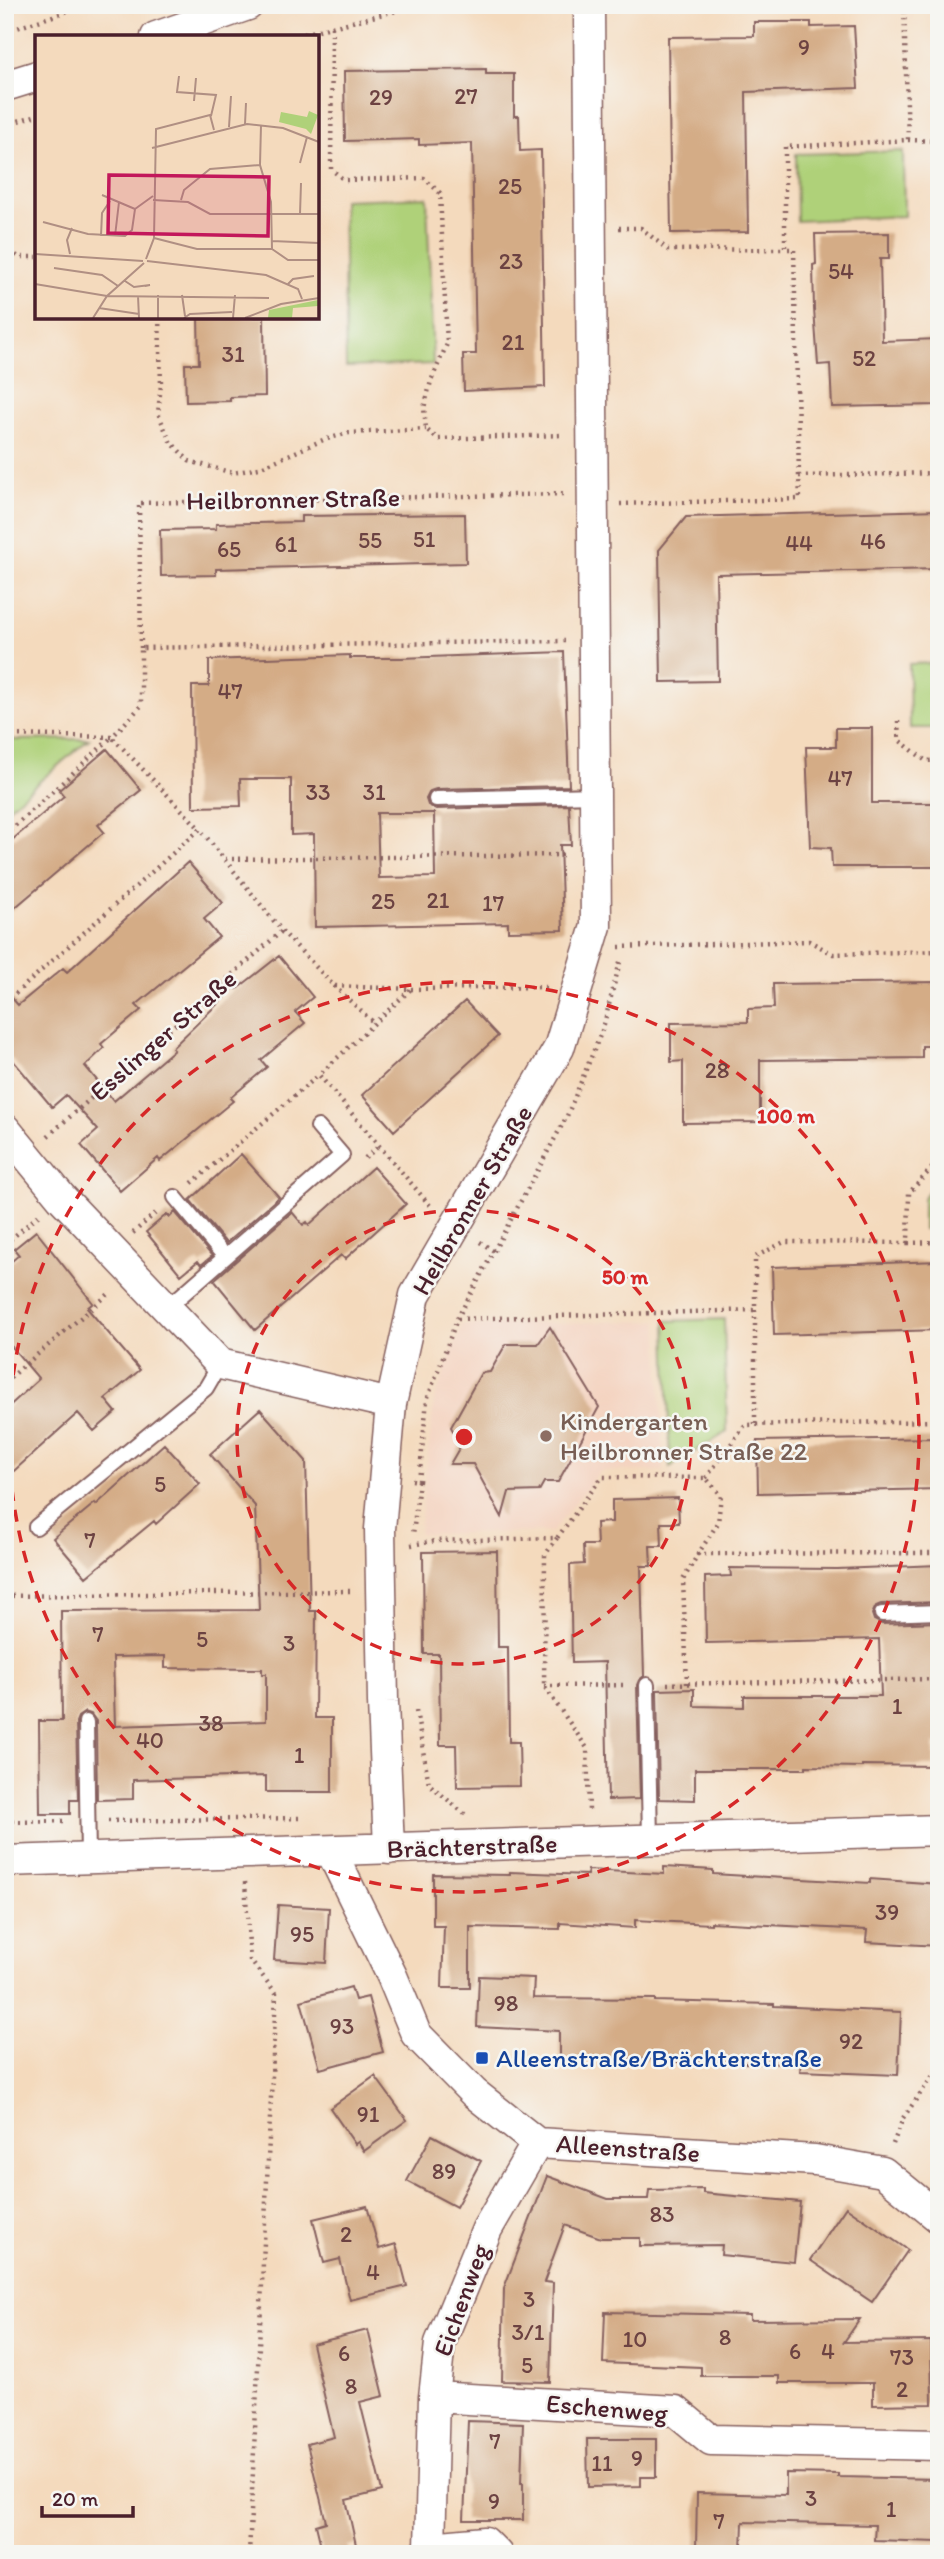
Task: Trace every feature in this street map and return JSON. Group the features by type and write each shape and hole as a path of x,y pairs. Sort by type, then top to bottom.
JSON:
{"street":[{"path":"162,35 248,5"},
{"name":"Heilbronner Straße","path":"389,1849 380,1529 391,1404 415,1295 559,1048 596,926 589,5"},
{"path":"5,86 35,77"},
{"path":"5,1129 61,1197 220,1364 391,1404"},
{"name":"Brächterstraße","path":"5,1861 939,1830"},
{"name":"Alleenstraße","path":"331,1851 392,1976 416,2034 474,2093 537,2143 815,2160 883,2172 939,2218"},
{"name":"Eichenweg","path":"428,2550 434,2397 440,2343 486,2230 537,2143"},
{"name":"Eschenweg","path":"434,2397 676,2411 711,2440 939,2445"},
{"path":"428,2550 485,2542 497,2554"}],"lane":[{"path":"436,799 595,795"},
{"path":"167,1308 342,1155 318,1127"},
{"path":"175,1197 225,1257"},
{"path":"36,1527 206,1388 220,1364"},
{"path":"882,1614 939,1612"},
{"path":"647,1685 650,1840"},
{"path":"86,1723 88,1859"}],"path":[{"path":"5,32 86,5"},
{"path":"298,35 420,5"},
{"path":"904,5 908,140"},
{"path":"332,27 331,169 344,180 424,178 440,193 447,344 431,382 424,408 426,429"},
{"path":"5,125 35,116"},
{"path":"785,249 785,147 908,140 939,141"},
{"path":"591,228 641,228 667,250 794,249 800,499 593,499"},
{"path":"5,246 18,257 35,257"},
{"path":"159,318 161,384 158,413 170,441 189,461 212,469 233,473 258,468 323,440 349,433 426,429 438,439 564,435"},
{"path":"799,476 939,473"},
{"name":"Heilbronner Straße","path":"112,737 141,706 139,503 593,499"},
{"path":"141,648 594,640"},
{"path":"898,721 899,740 926,761 939,760"},
{"path":"5,735 112,737 200,830 282,931 334,986 374,1023"},
{"path":"5,835 112,737"},
{"path":"5,1003 200,830"},
{"path":"224,859 596,855"},
{"name":"Esslinger Straße","path":"45,1139 282,931"},
{"path":"590,948 809,941 833,954 939,951"},
{"path":"419,1481 427,1399 457,1319 567,1116 603,1028 624,947"},
{"path":"334,986 411,989 554,987"},
{"path":"128,1237 319,1075 411,989"},
{"path":"319,1075 437,1213"},
{"path":"908,1244 909,1194 932,1168 939,1167"},
{"path":"5,1244 61,1197"},
{"path":"755,1424 755,1257 784,1242 939,1242"},
{"path":"5,1382 133,1272"},
{"path":"457,1319 755,1310"},
{"path":"706,1478 745,1425 939,1421"},
{"path":"590,1816 587,1748 544,1686 545,1555 603,1478 706,1478 721,1495 718,1523 683,1580 688,1684"},
{"path":"412,1559 411,1545 435,1541 557,1538"},
{"path":"698,1554 939,1553"},
{"path":"5,1596 360,1591"},
{"path":"544,1686 939,1679"},
{"path":"415,1709 429,1784 470,1818"},
{"path":"5,1822 313,1818"},
{"path":"243,1854 250,1960 276,1993 248,2554"},
{"path":"883,2172 903,2118 939,2067"},
{"path":"5,2551 11,2554"}],"shaded area":[{"name":"Kindergarten Heilbronner Straße 22","path":"658,1321 663,1471 600,1471 552,1532 419,1534 434,1401 462,1325"}],"green space":[{"path":"903,151 904,216 797,221 796,154"},
{"path":"427,197 433,364 346,367 343,200"},
{"path":"939,663 939,728 910,728 909,664"},
{"path":"89,739 5,811 5,740"},
{"path":"939,1178 939,1229 923,1229 923,1198"},
{"path":"724,1319 727,1432 670,1467 666,1321"}],"building":[{"path":"754,22 811,22 811,27 854,26 858,88 746,92 748,232 671,233 668,37 754,36"},
{"path":"486,69 486,74 514,74 514,116 519,116 520,151 541,150 545,387 464,391 463,354 476,354 472,143 419,145 419,139 345,141 344,71"},
{"path":"889,233 889,259 880,259 882,341 939,339 939,405 832,407 830,364 818,365 814,309 815,234"},
{"path":"198,318 264,318 265,396 230,397 230,401 186,402 185,364 199,364"},
{"path":"939,510 939,569 716,574 718,681 661,682 659,550 686,517"},
{"path":"465,514 466,563 216,569 216,575 161,576 160,530 216,529 216,524 301,522 301,516"},
{"path":"564,652 569,786 436,789 430,791 426,799 428,805 436,809 569,805 571,845 560,845 563,930 508,931 508,923 315,927 314,834 291,835 291,779 240,779 241,806 193,807 192,686 209,686 209,660 350,655 350,658","holes":["377,813 434,813 435,877 379,878"]},
{"path":"836,728 872,728 872,803 939,803 939,867 832,867 831,848 810,847 806,747 836,747"},
{"path":"107,749 141,790 98,825 104,832 5,916 5,846 64,796 59,790"},
{"path":"188,862 223,903 204,919 219,937 136,1005 141,1010 101,1044 104,1048 85,1066 114,1101 174,1050 172,1048 235,987 237,989 279,956 313,997 295,1012 305,1023 261,1060 267,1067 230,1098 233,1101 160,1161 158,1158 120,1191 81,1145 98,1130 66,1095 52,1107 5,1051 5,990 18,1005 63,968 67,972"},
{"path":"939,982 939,1046 922,1046 922,1058 760,1060 760,1122 683,1123 683,1061 671,1062 671,1023 748,1022 748,1009 774,1008 773,984"},
{"path":"465,1001 498,1036 394,1131 362,1095"},
{"path":"241,1154 279,1197 226,1243 190,1200"},
{"path":"373,1167 406,1204 345,1259 341,1255 255,1330 214,1280 292,1212 303,1225 307,1222 309,1225"},
{"path":"175,1212 212,1256 201,1265 198,1261 181,1275 146,1232 167,1214 170,1217"},
{"path":"36,1231 93,1303 87,1308 140,1370 105,1399 116,1412 94,1431 78,1413 5,1479 5,1410 39,1379 5,1339 5,1267 19,1255 14,1249"},
{"path":"939,1261 939,1330 774,1335 772,1267"},
{"path":"550,1327 599,1407 558,1482 544,1482 539,1491 509,1492 502,1517 473,1464 450,1464 461,1445 451,1427 481,1373 490,1372 506,1344 538,1344"},
{"path":"260,1409 306,1461 310,1611 316,1611 315,1718 332,1718 332,1792 266,1792 266,1776 133,1780 133,1799 97,1800 96,1721 91,1714 85,1712 76,1722 78,1800 70,1800 70,1814 40,1814 39,1721 62,1721 61,1611 259,1610 255,1506 210,1454","holes":["165,1656 165,1668 262,1669 262,1674 266,1674 266,1721 115,1726 113,1657"]},
{"path":"939,1438 939,1489 758,1493 757,1441"},
{"path":"164,1444 200,1484 156,1524 154,1521 86,1577 53,1538 95,1503 96,1505"},
{"path":"678,1498 679,1523 661,1523 662,1546 650,1546 651,1566 641,1566 644,1676 637,1685 640,1799 608,1800 605,1662 572,1663 570,1565 584,1564 583,1545 597,1545 596,1523 612,1522 612,1500"},
{"path":"497,1551 498,1647 508,1647 509,1742 519,1742 520,1786 457,1787 456,1745 440,1745 439,1654 424,1654 423,1552"},
{"path":"939,1565 939,1602 881,1604 876,1606 872,1614 874,1620 882,1624 939,1622 939,1745 934,1743 934,1766 695,1769 695,1800 659,1799 657,1690 694,1689 694,1706 744,1707 744,1696 881,1696 879,1639 706,1643 705,1577 731,1576 730,1568 837,1569"},
{"path":"664,1867 713,1870 713,1874 939,1884 939,1946 866,1942 867,1930 711,1922 635,1920 635,1928 560,1923 560,1929 470,1927 470,1988 442,1988 444,1926 433,1926 433,1874 510,1875 510,1872 587,1875 588,1870 664,1874"},
{"path":"278,1905 329,1908 326,1963 274,1960"},
{"path":"479,1976 534,1978 533,1998 655,1999 901,2012 898,2075 800,2071 801,2064 676,2062 676,2059 559,2059 559,2031 477,2027"},
{"path":"351,1987 355,2000 368,1997 383,2052 320,2069 301,2001"},
{"path":"375,2076 407,2120 364,2151 358,2142 355,2144 330,2108"},
{"path":"432,2135 481,2161 456,2207 407,2181"},
{"path":"547,2176 608,2199 648,2199 649,2190 703,2189 703,2193 800,2202 794,2262 721,2255 722,2245 640,2246 640,2238 601,2238 565,2225 544,2282 553,2283 550,2382 502,2381 504,2288"},
{"path":"367,2206 379,2249 396,2244 407,2286 350,2300 340,2259 324,2263 313,2219"},
{"path":"846,2207 908,2250 872,2302 810,2260"},
{"path":"605,2312 750,2315 750,2320 860,2319 844,2342 931,2341 932,2404 873,2405 873,2383 779,2383 779,2376 701,2376 701,2367 603,2363"},
{"path":"368,2330 384,2396 360,2402 382,2491 346,2500 356,2545 348,2547 350,2554 323,2554 316,2525 326,2522 307,2444 334,2437 312,2344"},
{"path":"468,2421 523,2423 523,2520 464,2520"},
{"path":"587,2439 656,2439 656,2477 641,2477 641,2486 588,2487"},
{"path":"786,2473 939,2479 938,2542 874,2540 875,2525 743,2522 742,2549 696,2549 697,2493 786,2495"}],"place":[{"name":"Kindergarten Heilbronner Straße 22","path":"546,1436"},
{"name":"Alleenstraße/Brächterstraße","path":"482,2058"}]}
